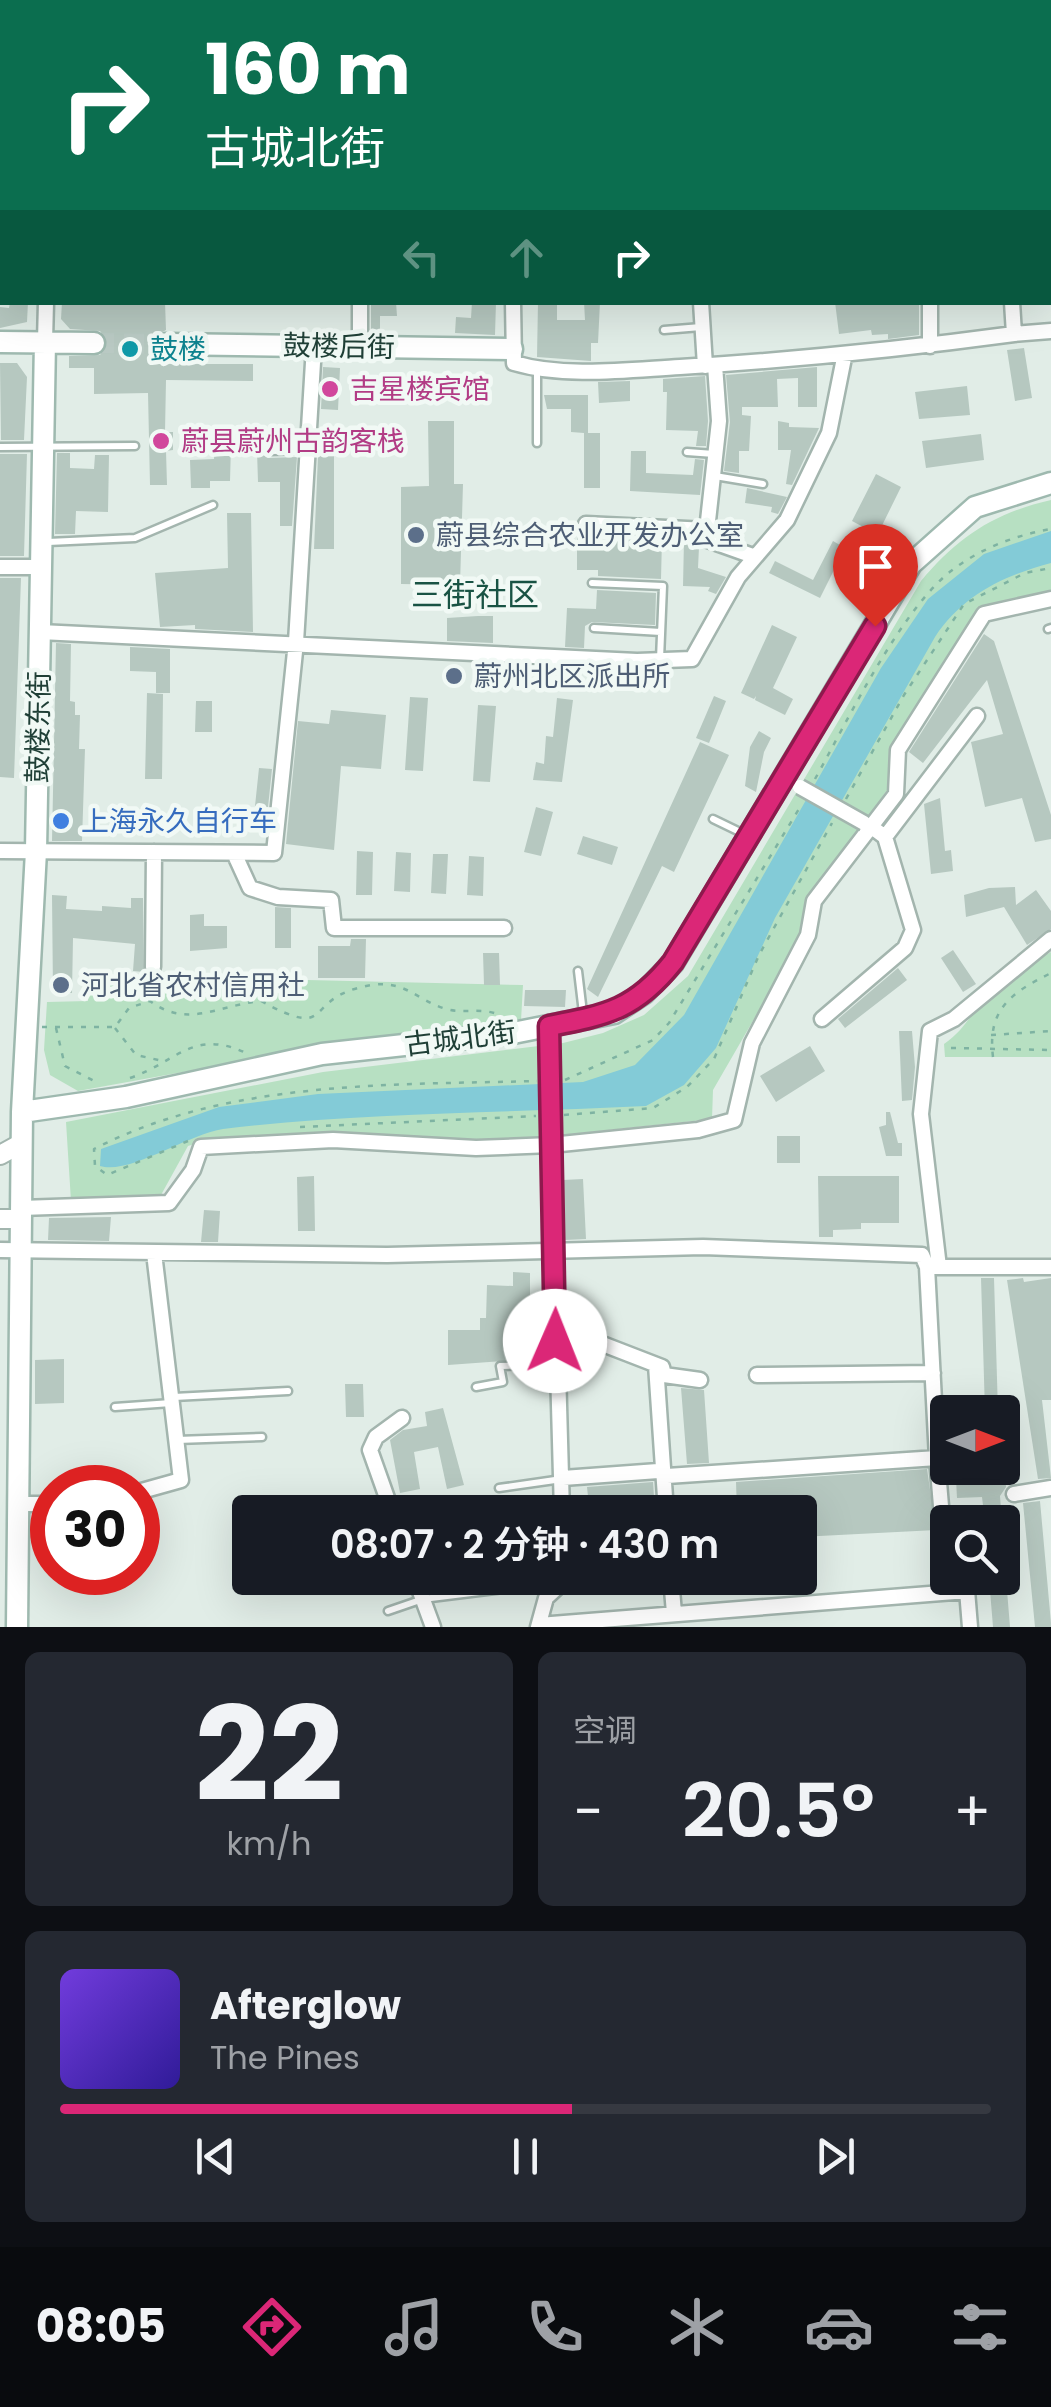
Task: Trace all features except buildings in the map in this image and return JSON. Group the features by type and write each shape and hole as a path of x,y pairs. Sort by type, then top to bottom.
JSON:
{"main road":[{"path":"0,342 94,343"},
{"name":"鼓楼东街","path":"16,1627 9,1551 13,1508 10,1252 14,1215 8,1149 22,1112 36,852 45,342"},
{"name":"鼓楼后街","path":"166,344 512,348"},
{"name":"古城北街","path":"22,1112 126,1097 322,1054 512,1033 550,1036 584,1019 630,1005 659,980 750,837 792,783 926,547 974,507 1051,483"}],"street":[{"path":"45,342 46,305"},
{"path":"360,305 360,346"},
{"path":"513,305 514,363 536,368 618,371 844,358 1051,330"},
{"path":"701,305 719,422 705,539 753,556"},
{"path":"930,305 930,346"},
{"path":"1012,305 1014,334"},
{"path":"0,850 274,854 296,642 314,346"},
{"path":"40,632 692,660 753,556 787,520 830,433 844,358"},
{"path":"586,524 706,530"},
{"path":"0,567 41,567"},
{"path":"14,1215 168,1203 193,1170 201,1147 333,1140 476,1148 698,1130 734,1120 752,1043 808,935 814,900 868,824 896,794 898,750 984,614 1051,598"},
{"path":"884,836 977,716"},
{"path":"792,783 884,836 914,930 905,948 822,1019"},
{"path":"153,967 154,852"},
{"path":"234,853 250,888 278,897 331,900 334,928 504,928"},
{"path":"936,1395 932,1373 933,1267 921,1114 930,1032 954,1019 1051,938"},
{"path":"550,1036 562,1495"},
{"path":"10,1252 704,1248 922,1254 933,1267 1051,1267"},
{"path":"154,1253 181,1480 160,1486"},
{"path":"556,1326 656,1365 664,1375 700,1380"},
{"path":"656,1365 665,1495"},
{"path":"757,1376 932,1373"},
{"path":"386,1495 370,1450 376,1436 402,1418"},
{"path":"563,1478 930,1465"},
{"path":"1014,1494 1051,1488"},
{"path":"548,1595 538,1626 678,1617 930,1588"},
{"path":"422,1595 433,1627"},
{"path":"967,1595 970,1627"}],"lane":[{"path":"664,330 703,327"},
{"path":"536,368 537,443"},
{"path":"265,434 309,442"},
{"path":"270,451 309,442"},
{"path":"0,447 135,446"},
{"path":"686,452 715,454"},
{"path":"713,476 763,484"},
{"path":"42,542 134,538 214,505"},
{"path":"592,583 663,586 660,660"},
{"path":"594,628 661,632"},
{"path":"713,818 750,837"},
{"path":"578,970 584,1019"},
{"path":"476,1387 503,1382 500,1366 557,1365"},
{"path":"115,1407 288,1391"},
{"path":"176,1440 262,1437"},
{"path":"499,1488 563,1478"},
{"path":"388,1611 423,1599 452,1595"}],"path":[{"path":"196,1138 107,1175 95,1166 94,1148 202,1108 308,1092 565,1080 653,1040 669,1023 790,826 906,623 949,572 986,549 1051,530"},
{"path":"551,1116 653,1108 688,1087 714,1059 758,955 904,695 964,604 1025,572 1051,568"},
{"path":"992,1057 990,1035 1008,1000 1051,973"},
{"path":"27,1026 114,1026 130,1008 150,1001 166,1013 186,1018 261,1001 296,1020 310,1018 358,987 408,986 448,1010 484,1009 502,1016 512,1033"},
{"path":"114,1026 136,1055 166,1061"},
{"path":"56,1027 64,1066 93,1083 104,1083"},
{"path":"990,1035 1051,1031"},
{"path":"129,1078 166,1061 179,1050 216,1043 257,1058"},
{"path":"950,1048 1051,1050"},
{"path":"294,1128 539,1116"}],"green space":[{"path":"1051,500 1051,592 979,609 891,774 888,789 816,889 802,936 713,1090 712,1119 488,1143 335,1133 204,1141 188,1146 161,1195 130,1203 71,1201 66,1122 323,1072 563,1043 603,1033 644,1015 688,976 921,581 963,539 979,529 1012,512"},
{"path":"1051,952 1051,1057 945,1057 944,1044 988,996"},
{"path":"88,975 523,985 521,1021 326,1046 78,1091 50,1075 44,1050 47,1002 88,1001"}],"water":[{"path":"1051,531 1051,563 986,589 958,610 935,637 775,918 716,1048 684,1085 646,1106 381,1116 223,1129 127,1165 100,1166 101,1149 219,1107 318,1094 583,1082 635,1065 684,1015 881,668 928,599 984,554"}],"tunnel":[{"path":"94,343 166,344"}],"place":[{"name":"鼓楼","path":"130,349"},
{"name":"吉星楼宾馆","path":"330,389"},
{"name":"蔚县蔚州古韵客栈","path":"161,441"},
{"name":"蔚县综合农业开发办公室","path":"416,535"},
{"name":"蔚州北区派出所","path":"454,676"},
{"name":"上海永久自行车","path":"61,821"},
{"name":"河北省农村信用社","path":"61,985"}],"district":[{"name":"三街社区","path":"475,595"}],"route":[{"path":"555,1341 549,1026 614,1013 630,1005 659,980 875,626"}]}
